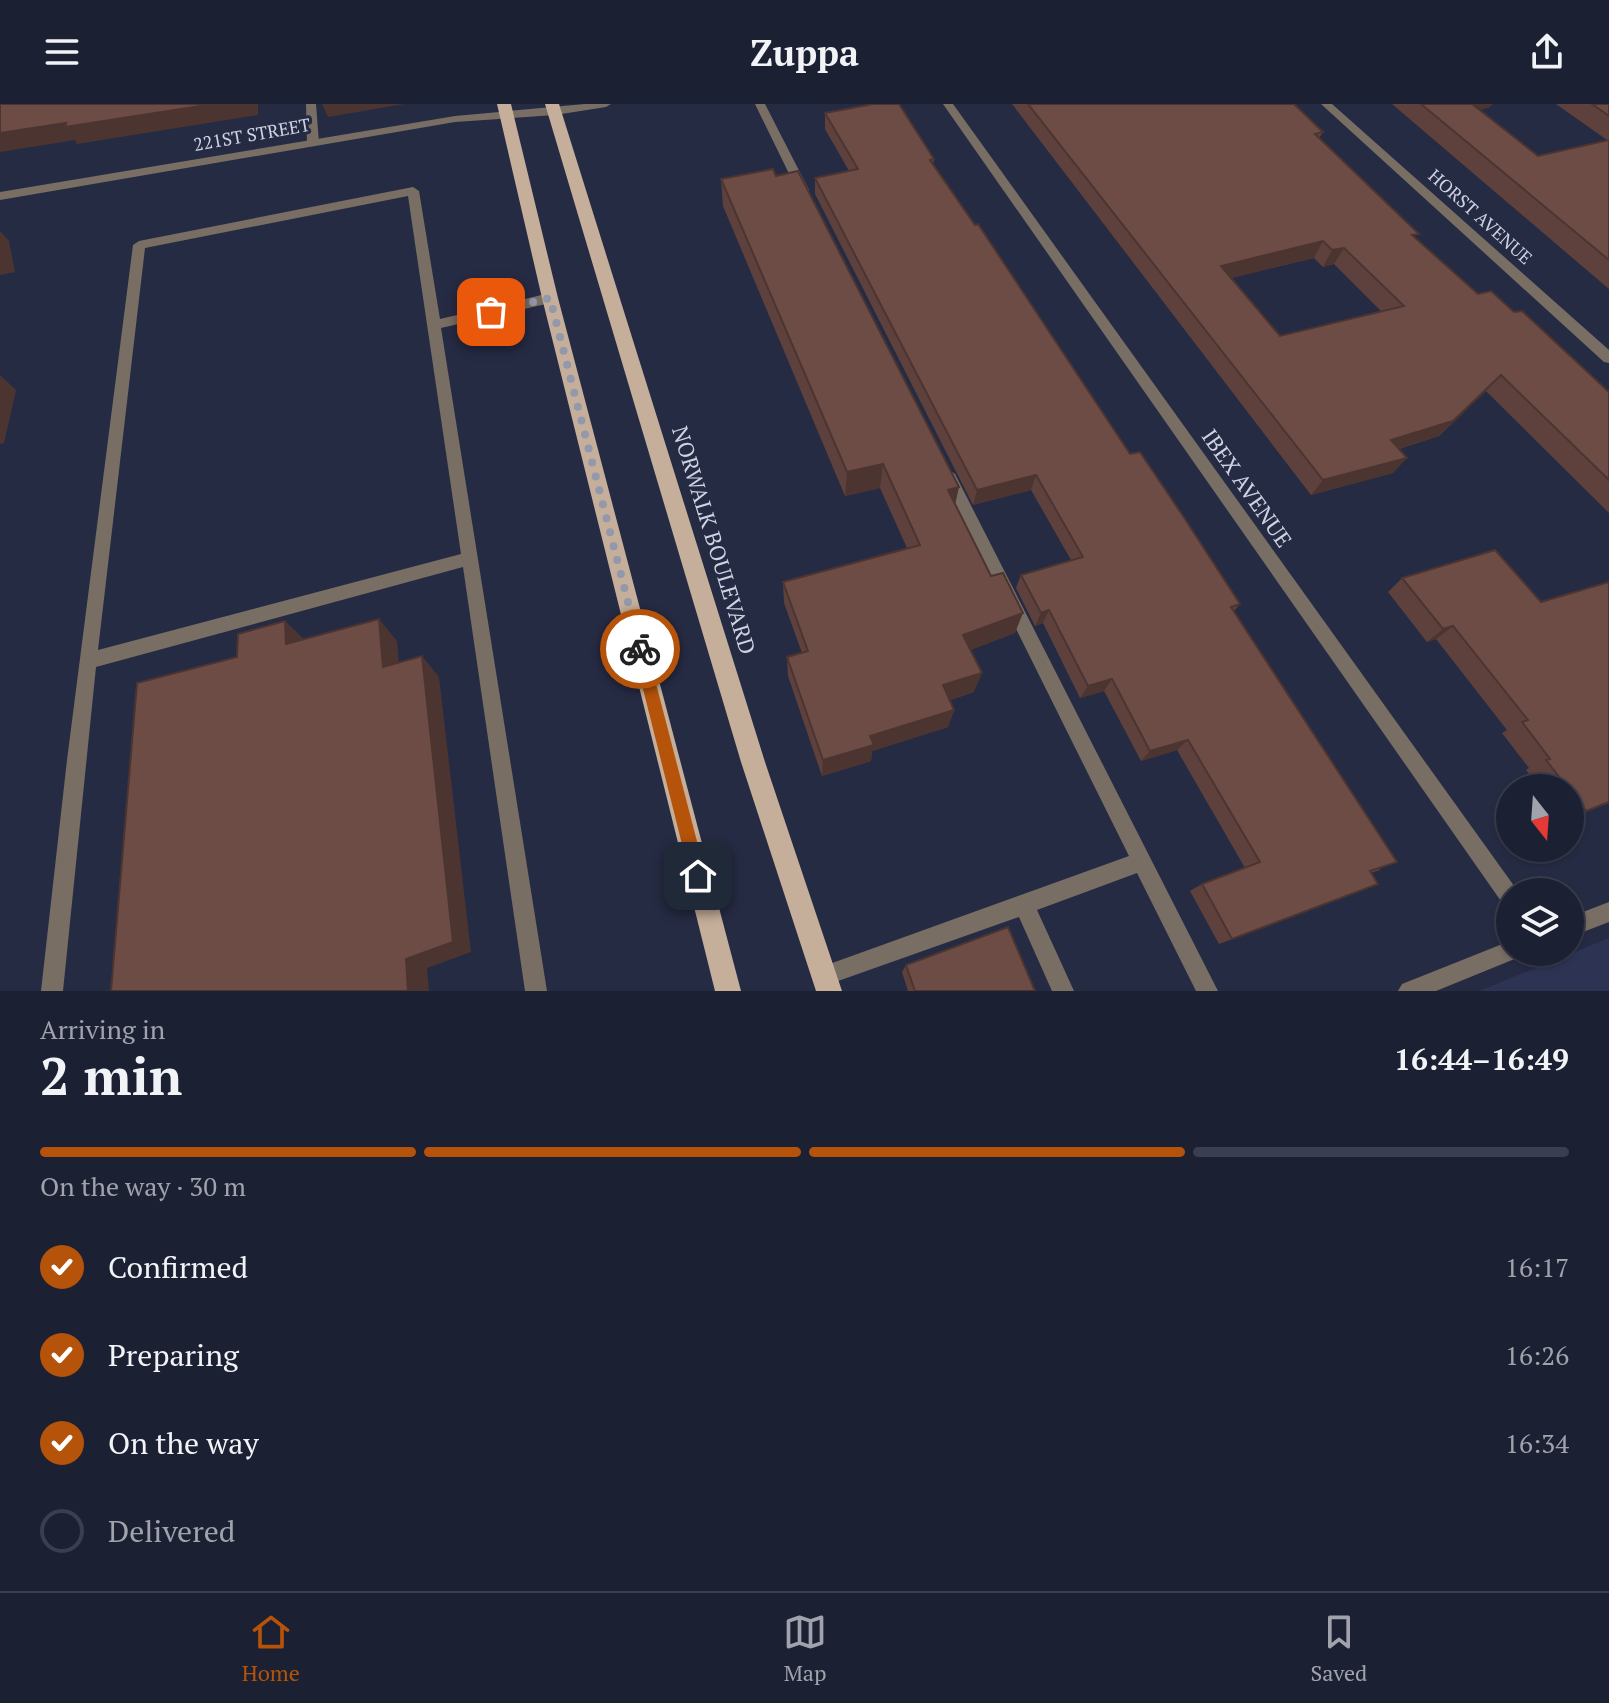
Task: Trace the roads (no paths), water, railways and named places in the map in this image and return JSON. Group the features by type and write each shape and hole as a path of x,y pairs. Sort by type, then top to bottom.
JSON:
{"main road":[{"name":"NORWALK BOULEVARD","path":"553,108 753,762 826,983"},
{"path":"506,110 550,298 728,991"}],"street":[{"path":"311,104 313,143"},
{"name":"221ST STREET","path":"0,196 506,110 606,104"},
{"path":"760,104 813,210"},
{"name":"IBEX AVENUE","path":"948,104 1497,878"},
{"name":"HORST AVENUE","path":"1326,104 1609,358"},
{"path":"52,991 88,661 139,245 413,191 536,991"},
{"path":"434,325 550,298"},
{"path":"942,463 1207,991"},
{"path":"88,661 470,558"},
{"path":"826,983 1142,861"},
{"path":"1024,905 1063,991"},
{"path":"1584,922 1609,912"},
{"path":"1409,991 1496,957"}]}
